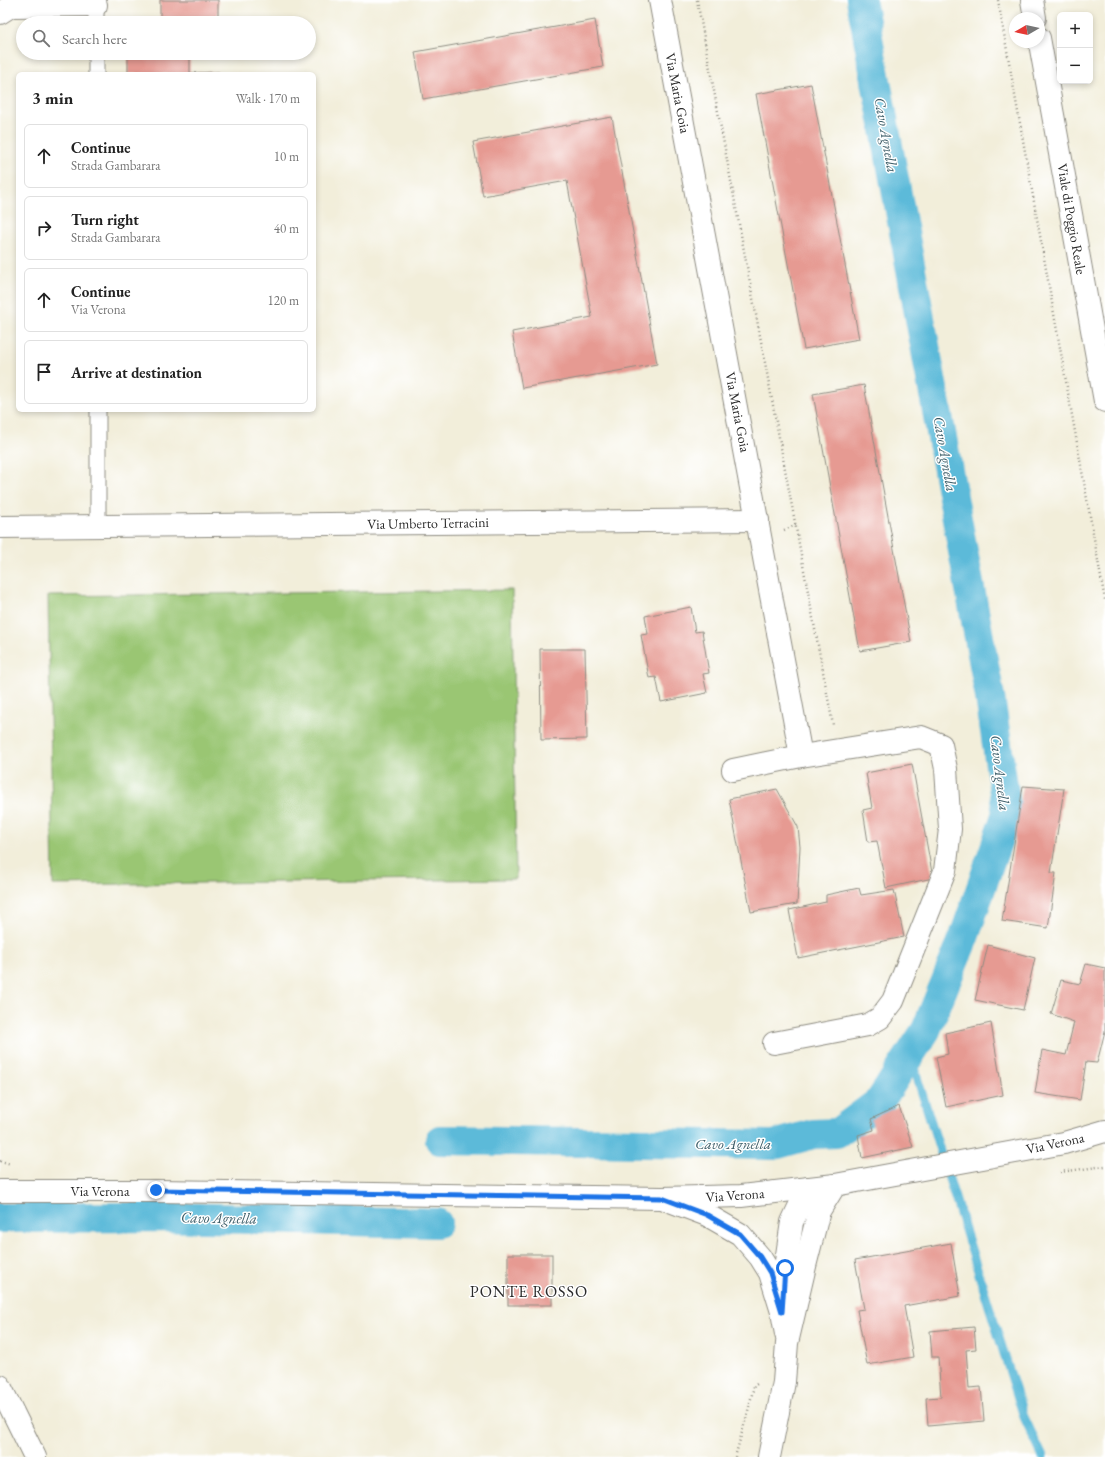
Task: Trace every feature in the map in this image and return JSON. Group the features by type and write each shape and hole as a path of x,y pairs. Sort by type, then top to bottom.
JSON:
{"street":[{"name":"Via Maria Goia","path":"660,0 801,756"},
{"path":"1032,0 1034,12"},
{"path":"0,13 11,6 96,14"},
{"name":"Viale di Poggio Reale","path":"1041,48 1105,401"},
{"name":"Via Umberto Terracini","path":"0,527 758,520"},
{"path":"733,770 801,756 921,737 941,745 946,769 950,829 945,871 893,1001 880,1018 868,1024 774,1043"},
{"name":"Via Verona","path":"0,1190 156,1190 662,1198 741,1196 835,1185 1064,1143 1105,1131"},
{"path":"769,1457 784,1382 787,1343 819,1211 835,1185"},
{"path":"782,1312 785,1268 792,1222 808,1188"},
{"path":"662,1198 707,1215 740,1234 760,1257 770,1273 782,1312 787,1343"},
{"path":"0,1386 35,1457"}],"lane":[{"path":"96,60 96,72"},
{"path":"98,412 98,527"}],"path":[{"path":"697,0 838,750"},
{"path":"998,0 1105,600"}],"green space":[{"path":"512,590 516,879 53,885 48,596"}],"building":[{"path":"160,0 218,0 218,16 160,16"},
{"path":"595,20 603,67 423,99 415,52"},
{"path":"128,60 190,60 190,72 128,72"},
{"path":"811,84 859,339 804,349 756,94"},
{"path":"612,117 657,364 522,388 512,332 592,317 567,181 483,196 473,142"},
{"path":"864,385 911,642 860,651 813,394"},
{"path":"691,607 695,632 702,631 709,673 703,674 707,693 661,702 656,677 649,678 641,635 648,634 645,616"},
{"path":"540,649 585,649 587,739 541,740"},
{"path":"912,764 933,878 886,888 877,841 868,842 863,810 872,808 866,773"},
{"path":"1023,786 1064,789 1051,873 1056,873 1048,928 1002,921"},
{"path":"777,789 798,827 800,847 797,904 751,912 729,799"},
{"path":"859,888 861,895 894,890 904,937 798,958 789,910 826,902 826,895"},
{"path":"988,945 1035,958 1023,1010 975,1000"},
{"path":"1086,964 1105,968 1105,1031 1097,1063 1086,1062 1080,1100 1035,1093 1042,1050 1066,1055 1074,1022 1051,1014 1061,980 1080,984"},
{"path":"991,1023 1003,1095 946,1107 936,1057 948,1054 945,1033"},
{"path":"899,1106 913,1147 862,1158 858,1135 874,1130 871,1119"},
{"path":"951,1243 960,1296 904,1306 913,1357 867,1365 857,1310 864,1309 855,1260"},
{"path":"508,1254 552,1254 552,1305 508,1305"},
{"path":"974,1327 976,1349 966,1350 969,1388 981,1387 984,1421 928,1426 926,1398 941,1397 938,1357 932,1357 930,1331"}],"waterway":[{"name":"Cavo Agnella","path":"440,1140 774,1145 813,1134 837,1133 880,1101 926,1030 964,937 1007,813 990,697 861,0"},
{"path":"910,1055 1024,1417 1043,1457"},
{"name":"Cavo Agnella","path":"0,1218 156,1217 437,1223"}],"district":[{"name":"PONTE ROSSO","path":"529,1291"}],"route":[{"path":"156,1190 662,1198 707,1215 740,1234 760,1257 770,1273 782,1312 785,1268"}]}
